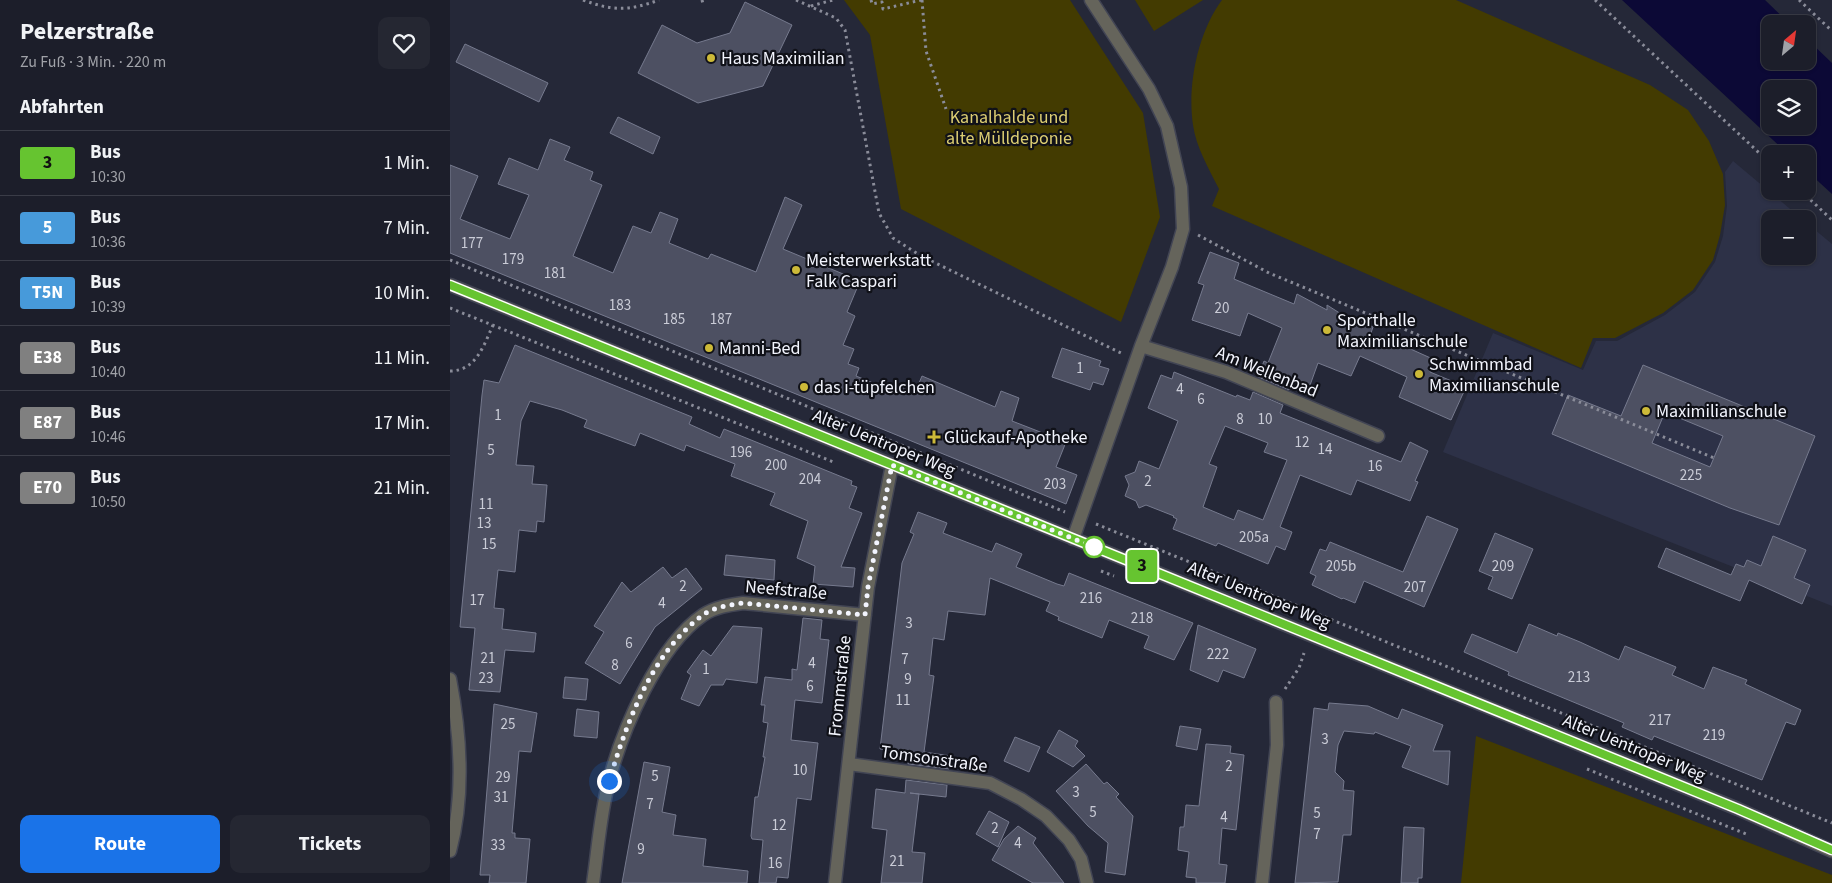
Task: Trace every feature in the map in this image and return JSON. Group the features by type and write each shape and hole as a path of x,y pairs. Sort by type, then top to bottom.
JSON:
{"street":[{"path":"1073,539 1141,346 1172,267 1182,229 1181,187 1167,126 1149,89 1091,0"},
{"name":"Alter Uentroper Weg","path":"450,284 1729,805 1832,850"},
{"name":"Am Wellenbad","path":"1141,346 1226,372 1378,436"},
{"name":"Frommstraße","path":"835,883 868,587 892,465"},
{"name":"Neefstraße","path":"593,883 605,798 619,749 642,694 665,656 690,626 704,614 724,605 743,603 865,615"},
{"path":"450,679 456,712 460,790 458,815 450,852"},
{"path":"1262,883 1276,745 1276,702"},
{"name":"Tomsonstraße","path":"849,764 990,783 1021,799 1046,816 1069,840 1081,859 1087,883"}],"path":[{"path":"583,0 611,9 638,7 659,0"},
{"path":"796,0 836,18 845,30 879,213 893,238 921,256 1136,360"},
{"path":"810,6 833,0"},
{"path":"872,0 872,4 882,2 883,9 921,0 926,51 946,108"},
{"path":"1595,0 1761,155"},
{"path":"1799,0 1832,31"},
{"path":"1811,200 1832,220"},
{"path":"1182,229 1251,261 1269,273 1714,458"},
{"path":"450,260 1832,824"},
{"path":"450,371 456,371 472,364 493,325"},
{"path":"1276,702 1299,668 1304,653"}],"shaded area":[{"path":"1622,0 1765,0 1781,15 1761,15 1761,70 1816,70 1816,48 1832,63 1832,194 1816,179 1816,145 1778,145 1768,135 1816,135 1816,80 1761,80 1761,129"},
{"name":"Maximilianschule","path":"1733,161 1761,185 1761,200 1779,200 1791,210 1761,210 1761,265 1816,265 1816,231 1832,244 1832,606 1443,452 1493,333 1583,370 1596,341 1617,341 1665,315 1695,292 1715,262 1723,236 1727,206 1725,172"}],"green space":[{"name":"Kanalhalde und alte Mülldeponie","path":"844,0 1070,0 1143,113 1160,217 1121,322 901,209 870,35"},
{"path":"1135,0 1203,0 1154,31"},
{"path":"1222,0 1456,0 1650,85 1688,110 1709,141 1723,174 1725,205 1720,235 1713,260 1693,290 1663,313 1615,338 1593,338 1581,368 1212,206 1219,189 1203,158 1197,141 1193,125 1192,93 1196,60 1206,27"},
{"path":"1476,736 1832,875 1832,883 1461,883"}],"building":[{"name":"Haus Maximilian","path":"745,2 792,25 763,86 698,103 638,73 662,25 697,43 730,33"},
{"path":"465,44 548,83 539,102 456,62"},
{"path":"618,117 660,137 653,154 610,133"},
{"path":"550,139 570,147 564,160 593,172 590,180 602,185 573,256 613,273 633,226 651,233 660,212 678,219 669,243 708,259 711,254 756,272 785,197 802,205 783,249 860,281 847,312 855,316 843,345 854,349 848,364 859,368 856,376 893,391 894,388 898,390 900,384 916,390 922,376 995,407 1001,391 1019,398 1012,421 1066,442 1056,467 1077,475 1066,504 450,253 450,165 478,176 460,219 510,239 529,195 498,184 509,158 538,170"},
{"path":"1210,252 1239,263 1234,279 1294,304 1297,294 1327,310 1327,305 1349,319 1362,321 1373,327 1370,336 1388,338 1387,341 1395,342 1435,360 1430,372 1466,387 1451,420 1399,397 1407,377 1360,356 1351,376 1318,363 1309,388 1292,382 1289,390 1258,377 1264,361 1268,363 1282,328 1248,313 1240,336 1192,320 1204,285 1198,283"},
{"path":"515,345 692,417 689,424 720,438 724,429 852,481 851,485 857,487 849,508 862,513 841,567 855,568 853,587 813,584 815,566 797,558 808,521 770,505 775,493 731,476 735,464 686,445 684,451 640,433 635,446 584,427 587,420 562,410 530,401 521,421 516,465 534,466 532,484 547,485 544,522 537,521 536,532 519,530 515,572 498,570 494,608 504,609 502,629 536,633 534,652 505,650 500,692 469,690 475,628 460,627 484,380 499,383"},
{"path":"1062,348 1101,361 1099,366 1109,369 1103,385 1093,382 1090,390 1052,377"},
{"path":"1643,365 1815,436 1779,525 1730,508 1552,434 1568,395 1621,416","holes":["1665,412 1723,436 1710,467 1652,443"]},
{"path":"1174,372 1236,397 1237,395 1250,400 1253,392 1283,405 1280,413 1401,462 1410,442 1428,451 1415,481 1418,482 1410,501 1357,480 1351,495 1300,475 1280,527 1292,532 1285,550 1276,546 1268,564 1218,543 1216,546 1173,529 1177,519 1174,516 1146,505 1139,508 1136,501 1125,496 1129,485 1125,476 1135,472 1139,461 1159,469 1178,421 1148,408 1161,375 1172,379","holes":["1225,426 1268,443 1264,452 1287,460 1263,520 1238,510 1234,520 1203,507 1217,467 1209,464"]},
{"path":"918,512 947,523 943,533 992,552 996,543 1022,554 1016,567 1057,584 1064,586 1069,573 1193,623 1174,660 1144,648 1149,636 1109,620 1102,638 1058,620 1059,617 1046,611 1050,602 990,578 985,615 948,611 944,640 933,638 929,675 934,676 924,752 951,756 949,769 908,764 909,752 880,749 902,563 914,534 910,532"},
{"path":"1427,516 1458,529 1424,607 1364,581 1355,603 1312,585 1316,576 1310,573 1320,549 1326,551 1330,542 1403,572"},
{"path":"1495,533 1533,549 1512,599 1488,589 1493,577 1479,571"},
{"path":"1773,536 1806,550 1794,578 1810,585 1802,604 1749,580 1740,601 1658,567 1666,548 1731,575 1736,564 1744,567 1747,560 1761,566"},
{"path":"726,555 775,560 774,580 724,575"},
{"path":"663,567 672,578 686,568 702,589 655,627 620,684 585,663 604,632 594,626 622,582 631,592"},
{"path":"803,618 822,620 820,639 829,640 822,703 795,700 791,740 818,743 811,800 797,798 788,878 777,877 776,883 759,883 763,840 752,839 751,836 755,797 758,797 765,757 763,757 768,723 763,722 765,705 761,705 765,677 792,680 792,669 797,670"},
{"path":"1529,624 1557,636 1558,633 1619,660 1625,646 1676,667 1672,675 1704,689 1713,667 1747,680 1745,684 1801,710 1795,725 1786,722 1762,780 1654,736 1652,740 1622,727 1624,723 1508,675 1509,672 1464,652 1472,634 1517,653"},
{"path":"1198,625 1256,649 1244,678 1223,670 1218,682 1190,670"},
{"path":"733,626 762,628 757,683 726,679 723,685 711,685 699,706 681,699 691,675 687,672 703,650 711,656"},
{"path":"565,677 588,679 586,700 563,698"},
{"path":"1329,703 1368,706 1398,719 1402,709 1443,725 1433,751 1450,751 1448,785 1402,767 1411,746 1375,732 1374,734 1344,731 1338,745 1335,772 1344,781 1343,790 1354,791 1351,835 1343,835 1338,882 1295,883 1314,708 1328,710"},
{"path":"494,704 537,713 531,752 519,751 512,833 515,833 515,838 530,839 526,883 489,883 490,875 480,875"},
{"path":"577,709 599,712 597,738 574,736"},
{"path":"1180,726 1201,729 1197,750 1176,746"},
{"path":"1059,730 1078,741 1075,746 1085,756 1073,767 1047,752"},
{"path":"1015,737 1040,747 1029,772 1004,761"},
{"path":"1206,744 1231,746 1230,753 1244,755 1236,830 1222,828 1219,864 1227,865 1225,883 1196,883 1196,878 1186,877 1189,852 1178,850 1180,827 1184,827 1186,805 1199,806"},
{"path":"644,762 670,767 662,812 676,815 673,835 706,839 703,866 748,871 747,883 622,883"},
{"path":"1086,764 1104,784 1107,782 1119,794 1116,797 1133,816 1125,875 1105,872 1108,843 1088,826 1056,791"},
{"path":"906,780 947,785 946,797 919,794 912,852 925,853 922,883 881,883 887,830 872,828 876,789 905,793"},
{"path":"989,811 1009,822 998,847 976,834"},
{"path":"1018,826 1036,838 1033,843 1064,883 1033,883 992,860 1004,839"},
{"path":"1404,827 1424,828 1422,878 1418,878 1418,883 1401,883"}],"bus line":[{"name":"3","path":"450,285 1738,809 1832,850"}],"place":[{"name":"Haus Maximilian","path":"711,58"},
{"name":"Meisterwerkstatt Falk Caspari","path":"796,270"},
{"name":"Sporthalle Maximilianschule","path":"1327,330"},
{"name":"Manni-Bed","path":"709,348"},
{"name":"Schwimmbad Maximilianschule","path":"1419,374"},
{"name":"das i-tüpfelchen","path":"804,387"},
{"name":"Maximilianschule","path":"1646,411"},
{"name":"Glückauf-Apotheke","path":"934,437"}],"route":[{"path":"609,781 616,757 642,694 665,656 690,626 704,614 724,605 743,603 865,615 868,587 892,465 1094,547"}]}
